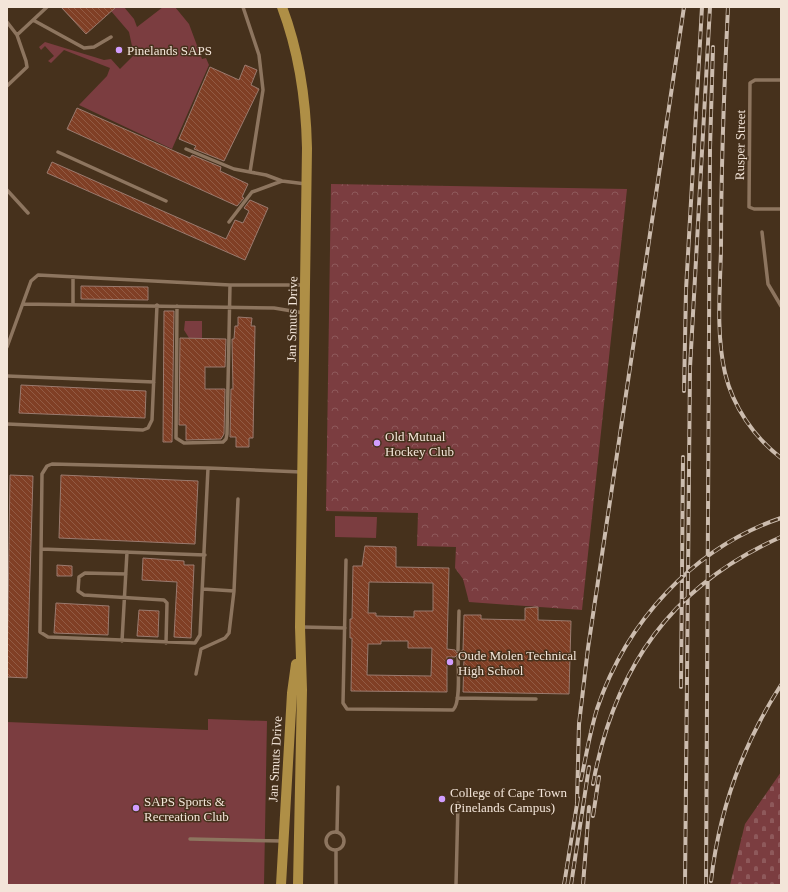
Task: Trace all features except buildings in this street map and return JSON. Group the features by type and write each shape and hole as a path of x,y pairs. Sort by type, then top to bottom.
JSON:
{"main road":[{"name":"Jan Smuts Drive","path":"282,7 297,55 305,101 307,184 300,631 302,690 298,885"},
{"name":"Jan Smuts Drive","path":"281,885 292,693 300,631"}],"lane":[{"path":"17,35 47,7"},
{"path":"243,7 259,55 263,90 250,172"},
{"path":"33,20 84,48 94,47 111,37"},
{"path":"7,22 17,35 27,67 7,86"},
{"name":"Rusper Street","path":"781,80 755,80 750,83 749,207 754,209 781,209"},
{"path":"186,149 234,169 266,175 282,181 307,184"},
{"path":"58,152 166,201"},
{"path":"229,222 252,192 282,181"},
{"path":"7,190 28,213"},
{"path":"762,232 768,284 781,306"},
{"path":"7,347 31,281 36,276 230,285 305,285"},
{"path":"73,304 74,277"},
{"path":"177,306 175,433 180,442 218,444 226,439 230,285"},
{"path":"23,304 274,308 305,313"},
{"path":"7,424 146,429 152,423 157,305"},
{"path":"7,376 154,382"},
{"path":"208,468 203,590 198,640 190,644 122,641 48,637 40,632 42,474 47,466 208,468 302,472"},
{"path":"196,674 201,649 225,638 229,633 234,591 238,499"},
{"path":"41,549 205,555"},
{"path":"122,641 127,552"},
{"path":"346,560 343,703 347,709 450,711 456,708 458,657"},
{"path":"126,574 84,573 79,577 78,591 84,595 166,601 166,643"},
{"path":"203,590 234,591"},
{"path":"458,650 459,611"},
{"path":"300,631 345,628"},
{"path":"457,698 536,699"},
{"path":"337,832 338,787"},
{"path":"456,885 458,803"},
{"path":"337,832 342,835 344,840 341,849 336,851 330,850 327,846 327,836 337,832"},
{"path":"190,839 283,841"},
{"path":"336,851 336,885"}],"green space":[{"path":"116,7 124,7 134,19 137,27 163,7 175,7 189,24 202,59 206,58 209,65 172,149 79,105 107,76 110,68 64,50 51,63 48,61 54,56 45,46 41,50 39,47 45,42 104,60 111,59 120,69 136,53 135,46 132,46 129,32 111,11"},
{"path":"331,184 627,189 582,610 469,602 463,579 455,568 456,547 417,546 418,513 326,511"},
{"path":"185,321 202,321 202,338 189,338 184,330"},
{"path":"335,516 377,517 376,538 335,537"},
{"name":"SAPS Sports & Recreation Club","path":"208,719 267,721 264,885 7,885 7,722 208,730"},
{"path":"781,772 781,885 730,885 745,824"}],"railway":[{"path":"577,802 579,724 588,648 684,7"},
{"path":"684,391 686,290 702,7"},
{"path":"685,885 690,368 710,7"},
{"path":"728,7 723,128 719,296 720,343 725,373 733,398 754,431 762,441 781,458"},
{"path":"706,885 710,148 713,47"},
{"path":"681,687 683,457"},
{"path":"581,780 597,709 610,677 626,647 645,618 667,592 692,569 719,548 749,531 781,518"},
{"path":"593,784 603,742 616,703 633,668 654,635 679,606 709,580 742,557 781,537"},
{"path":"711,881 720,829 735,779 744,754 755,731 767,707 781,685"},
{"path":"571,885 589,767"},
{"path":"593,816 599,777"},
{"path":"564,885 578,798"},
{"path":"583,885 589,807"}],"place":[{"name":"Pinelands SAPS","path":"119,50"},
{"name":"Old Mutual Hockey Club","path":"377,443"},
{"name":"Oude Molen Technical High School","path":"450,662"},
{"name":"College of Cape Town (Pinelands Campus)","path":"442,799"},
{"name":"SAPS Sports & Recreation Club","path":"136,808"}]}
